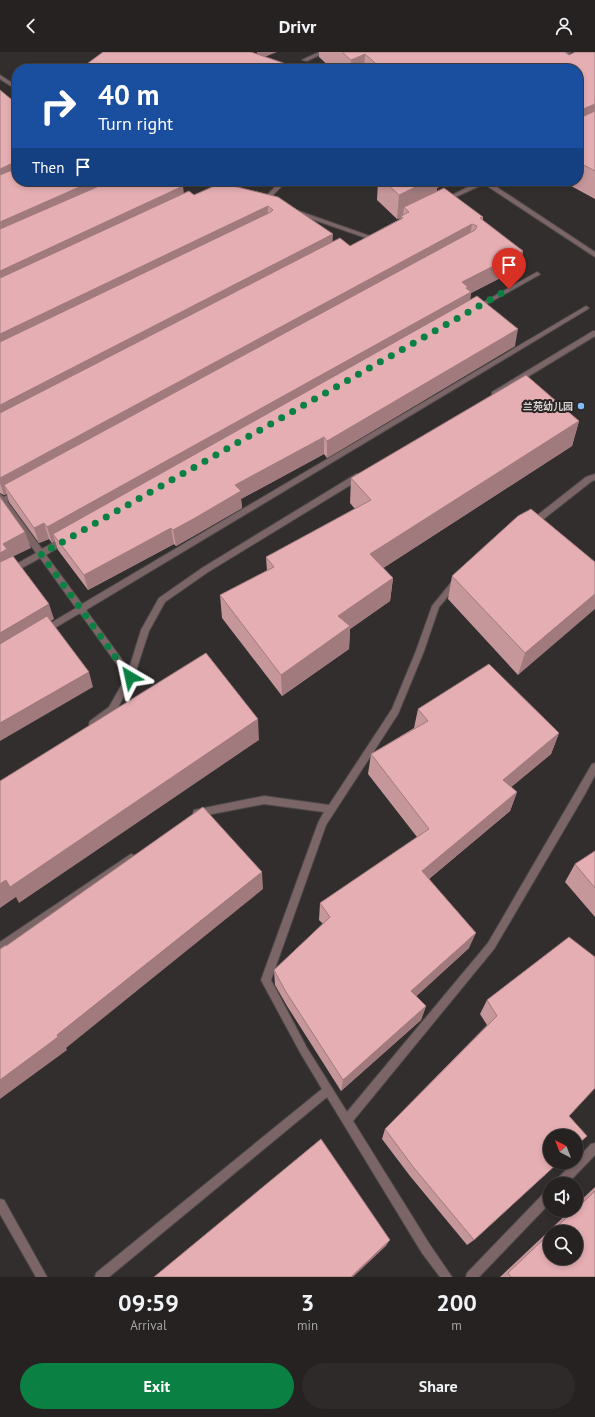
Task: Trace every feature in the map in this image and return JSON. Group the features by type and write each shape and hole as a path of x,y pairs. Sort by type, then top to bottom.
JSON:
{"street":[{"path":"305,60 323,52"},
{"path":"558,64 561,57 568,52"},
{"path":"0,77 12,85"},
{"path":"220,186 235,191"},
{"path":"264,201 279,186"},
{"path":"439,203 474,186"},
{"path":"492,186 595,255"},
{"path":"256,198 271,203"},
{"path":"286,208 368,237"},
{"path":"361,240 375,233"},
{"path":"468,313 537,274"},
{"path":"40,633 586,308"},
{"path":"487,398 595,332"},
{"path":"87,728 112,710 130,677 145,630 162,600 205,570 366,472"},
{"path":"527,526 595,477"},
{"path":"24,489 1,500 130,677"},
{"path":"0,577 69,538"},
{"path":"447,1277 426,1249 304,1051 266,980 322,823 395,711 420,651 436,606 462,576"},
{"path":"347,1120 491,946 595,767"},
{"path":"191,818 198,813 264,800 330,809"},
{"path":"0,947 138,853"},
{"path":"100,1277 328,1090"},
{"path":"567,1177 595,1148"},
{"path":"471,1277 543,1202"},
{"path":"0,1204 42,1277"}],"building":[{"path":"103,52 251,52 286,64 87,64"},
{"path":"342,52 565,52 569,55 575,52 595,52 595,104 583,109 583,64 376,64 365,54 351,60"},
{"path":"0,90 12,100 12,163 0,169"},
{"path":"595,111 595,171 583,165 583,116"},
{"path":"12,170 12,186 82,186 0,222 0,175"},
{"path":"183,186 0,271 0,229 97,187"},
{"path":"214,186 233,186 278,197 333,234 0,405 0,342 273,210 268,206 0,334 0,278 189,191 194,195"},
{"path":"389,186 418,186 399,195"},
{"path":"444,188 483,217 480,218 523,251 462,282 471,292 47,527 44,523 34,528 4,485 475,230 477,226 472,224 0,478 0,413 340,238 350,246 403,218 401,216 409,212 404,207"},
{"path":"477,296 518,329 327,441 324,437 235,485 241,491 195,518 173,530 171,528 84,575 53,534"},
{"path":"526,375 579,421 370,554 393,578 338,616 350,626 281,675 220,595 274,567 266,557 371,500 351,478"},
{"path":"0,497 25,532 3,544 7,549 0,553"},
{"path":"531,509 595,562 595,594 525,653 452,576 518,516"},
{"path":"13,556 49,604 0,633 0,562"},
{"path":"47,616 89,672 0,723 0,644"},
{"path":"206,653 258,719 10,887 6,880 0,884 0,781"},
{"path":"489,664 559,733 503,780 517,792 422,871 476,933 411,991 426,1006 343,1080 286,992 274,970 330,917 320,903 429,829 371,754 428,721 418,709"},
{"path":"203,807 262,872 57,1035 58,1037 0,1080 0,949"},
{"path":"595,851 595,888 575,864"},
{"path":"569,937 595,957 595,1088 569,1116 581,1129 543,1129 543,1169 551,1169 474,1240 414,1168 385,1129 497,1016 487,1000"},
{"path":"583,1132 587,1136 583,1140"},
{"path":"321,1139 390,1240 351,1277 154,1277"},
{"path":"595,1191 595,1277 511,1277 508,1273 543,1240 543,1265 583,1265 583,1225 559,1225 567,1217 583,1217 583,1202"}],"place":[{"name":"兰苑幼儿园","path":"581,406"}],"route":[{"path":"130,677 41,554 509,289"}]}
